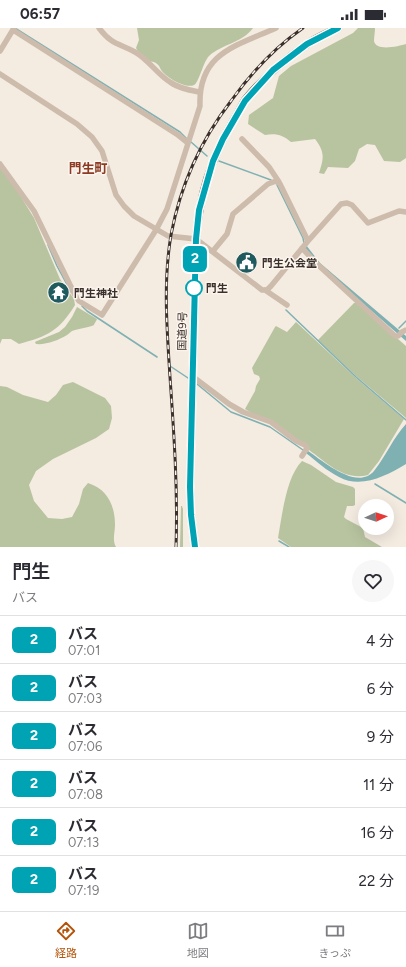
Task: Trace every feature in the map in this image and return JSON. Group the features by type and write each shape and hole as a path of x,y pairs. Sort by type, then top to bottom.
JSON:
{"highway":[{"name":"国道9号","path":"196,546 191,515 190,487 196,239 199,210 213,161 223,139 245,101 279,66 307,44 338,28"}],"street":[{"path":"99,28 114,43 141,56 171,83 199,92"},
{"path":"0,164 34,211 79,301 102,315 156,230 170,202 188,140 200,106 199,92 205,76 215,59 225,51 264,31 276,28"},
{"path":"0,51 14,29 188,140"},
{"path":"0,74 66,116 88,132 102,151 113,188 119,201 134,216 168,236 196,239 260,289 265,290 287,305"},
{"path":"242,139 269,167 279,182 305,244 316,264 395,336 402,332"},
{"path":"213,251 227,234 233,214 268,184 276,181 279,182"},
{"path":"265,290 271,286 305,244 342,204 347,203 352,205 368,223 399,211 406,212"},
{"path":"192,376 243,412 271,422 296,441 305,445 304,453"}],"green space":[{"path":"137,28 253,28 243,37 209,56 196,83 191,86 172,80 164,74 156,63 148,61 140,54 136,48 139,40"},
{"path":"358,28 375,28 374,41 379,46 388,47 406,44 406,158 400,162 384,161 375,145 367,144 359,149 355,161 348,168 328,167 324,174 319,173 323,155 321,148 315,139 291,142 279,135 265,135 248,124 249,115 273,98 279,76 291,66 353,33"},
{"path":"0,167 34,218 60,279 74,299 75,305 58,327 45,335 19,344 11,339 2,339 0,344"},
{"path":"354,303 357,303 406,346 406,418 356,376 318,340"},
{"path":"77,307 97,319 94,325 72,331 68,335 52,342 36,344 35,342 59,332 65,327"},
{"path":"296,322 356,378 404,419 379,461 368,475 351,475 336,470 309,450 308,446 245,409 260,379 259,376 254,374 252,368 275,327 276,326 287,332"},
{"path":"73,382 105,398 111,406 112,418 109,429 96,438 53,459 36,471 29,485 34,501 48,518 62,519 72,517 79,504 83,489 88,483 100,489 109,499 115,518 114,539 116,547 0,547 0,386 7,387 23,395 48,402 56,395 63,385"},
{"path":"302,461 311,465 336,482 353,487 355,489 355,505 347,506 344,517 358,525 358,535 365,535 365,537 382,547 291,547 278,538 288,487"},
{"path":"181,506 183,509 183,547 180,547"}],"water":[{"path":"306,245 320,263 406,336 406,341 319,265 304,247"},
{"path":"406,424 406,464 382,477 373,480 356,482 339,477 330,472 306,453 308,451 331,467 350,476 359,478 367,476 374,471 397,435"}],"waterway":[{"path":"15,28 180,132 188,140"},
{"path":"191,142 207,156"},
{"path":"219,161 271,180"},
{"path":"277,185 303,238 304,243"},
{"path":"48,245 71,292"},
{"path":"82,306 87,311 157,357"},
{"path":"286,310 356,377 406,420"},
{"path":"399,328 406,321"},
{"path":"170,366 188,378"},
{"path":"197,384 231,412 270,427 303,450"},
{"path":"375,484 406,503"},
{"path":"279,541 289,547"}],"railway":[{"path":"176,547 175,462 166,306 167,270 171,235 175,217 193,165 220,116 264,62 282,44 303,28"}],"bus line":[{"name":"2","path":"195,547 191,515 190,487 193,308 197,224 208,175 223,139 245,101 273,70 307,44 338,28"}],"place":[{"name":"門生公会堂","path":"247,263"},
{"name":"門生","path":"194,288"},
{"name":"門生神社","path":"58,293"}],"district":[{"name":"門生町","path":"88,168"}]}
